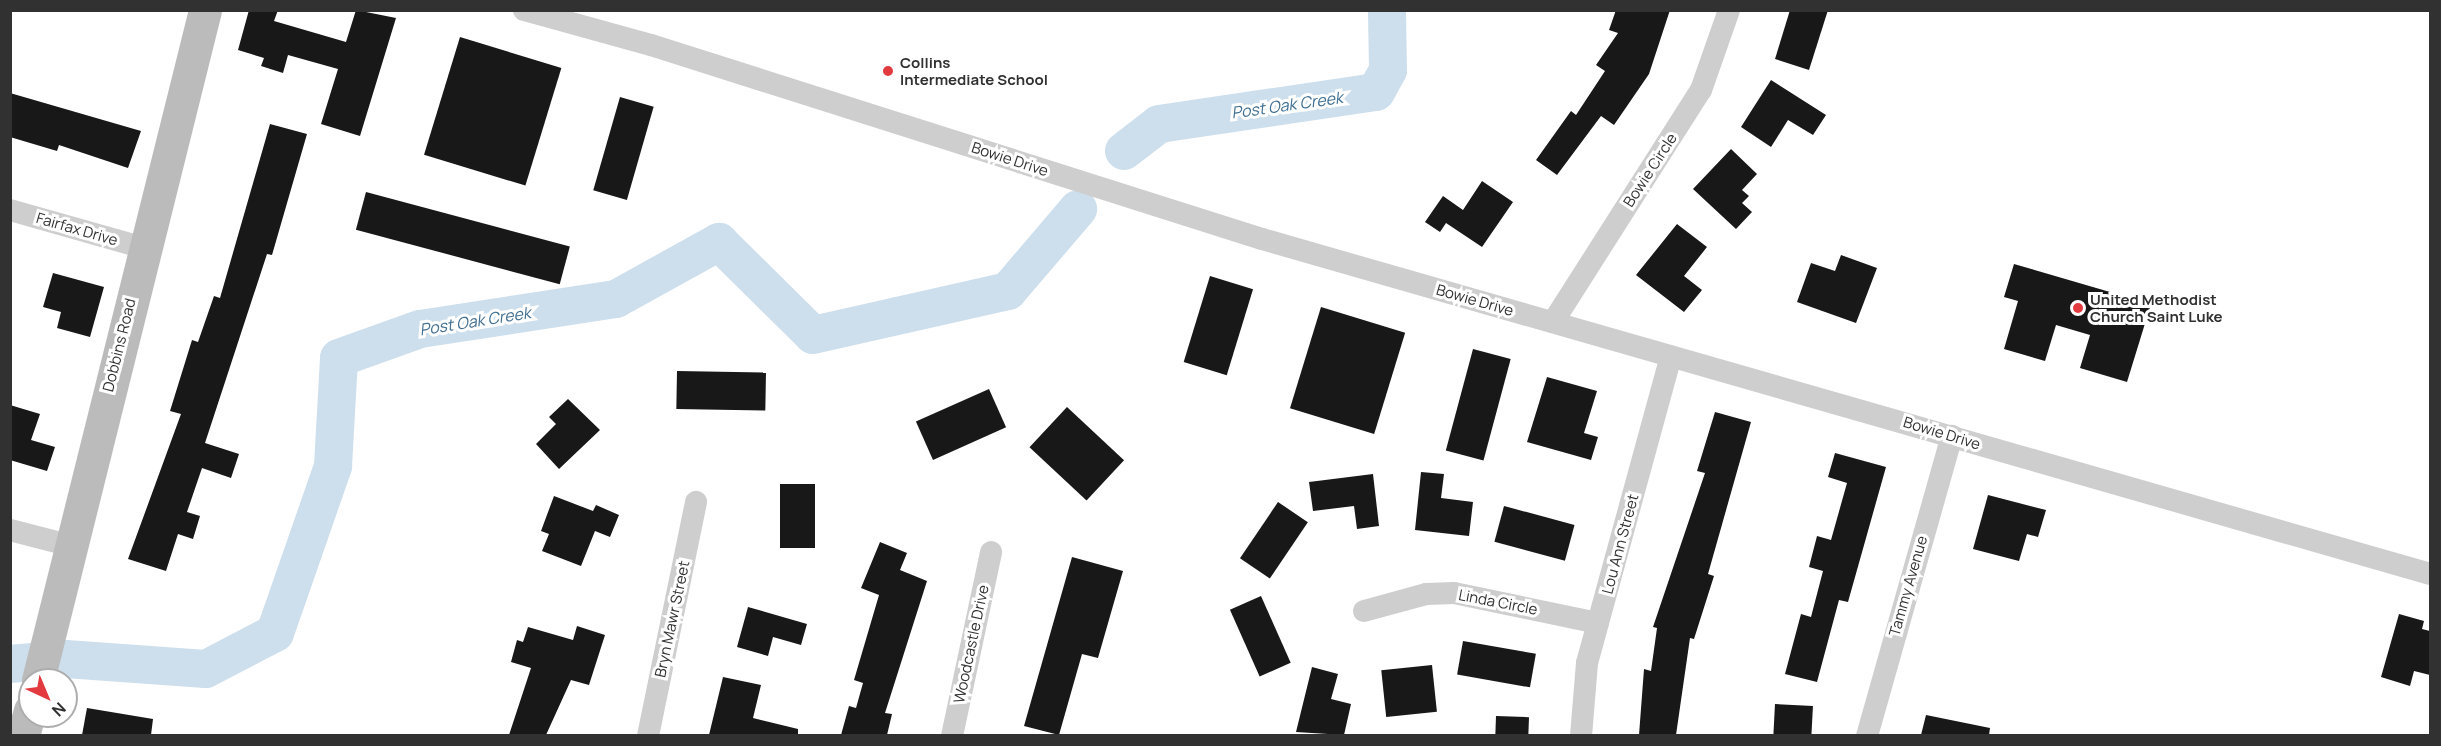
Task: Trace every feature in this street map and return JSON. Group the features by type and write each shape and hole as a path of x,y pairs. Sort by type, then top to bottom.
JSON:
{"street":[{"name":"Dobbins Road","path":"41,668 68,546 205,10"},
{"name":"Bowie Drive","path":"524,10 651,45 1262,239 2430,574"},
{"name":"Bowie Circle","path":"1553,322 1701,90 1729,10"},
{"name":"Fairfax Drive","path":"10,210 144,248"},
{"name":"Lou Ann Street","path":"1581,735 1587,663 1671,356"},
{"name":"Tammy Avenue","path":"1867,735 1952,436"},
{"name":"Bryn Mawr Street","path":"648,735 696,502"},
{"path":"10,530 68,546"},
{"name":"Woodcastle Drive","path":"952,735 991,552"},
{"name":"Linda Circle","path":"1364,611 1426,594 1454,593 1598,622"}],"building":[{"path":"249,10 278,10 274,21 346,42 356,10 396,18 360,136 321,124 338,69 288,55 283,73 261,66 264,58 238,50"},
{"path":"1616,10 1670,10 1649,74 1614,125 1601,116 1557,175 1536,160 1571,111 1576,115 1605,71 1596,65 1618,33 1609,30"},
{"path":"1790,10 1828,10 1809,70 1775,59"},
{"path":"460,37 561,68 525,186 424,155"},
{"path":"1771,80 1826,115 1813,135 1788,120 1771,147 1741,127"},
{"path":"10,93 141,131 128,168 59,145 57,151 10,137"},
{"path":"620,97 654,107 627,200 593,190"},
{"path":"270,124 307,134 272,255 267,254 205,443 239,454 231,478 202,468 187,512 200,516 193,539 178,534 166,571 128,559 181,414 170,411 192,340 198,342 214,296 220,298"},
{"path":"1731,149 1757,174 1742,190 1749,196 1742,203 1752,212 1736,229 1693,189"},
{"path":"1482,181 1513,202 1482,247 1446,223 1440,232 1425,222 1443,196 1463,210"},
{"path":"366,192 570,247 560,284 356,230"},
{"path":"1677,224 1707,247 1684,276 1702,290 1684,312 1636,275"},
{"path":"1841,255 1877,268 1856,323 1797,302 1811,263 1835,271"},
{"path":"2014,264 2151,304 2127,382 2080,368 2090,335 2056,325 2045,361 2004,349 2018,301 2004,297"},
{"path":"53,273 104,287 90,337 57,328 61,312 43,307"},
{"path":"1210,276 1253,289 1227,375 1184,362"},
{"path":"1321,307 1405,333 1374,434 1290,408"},
{"path":"1473,349 1511,359 1483,461 1446,450"},
{"path":"677,371 766,373 765,411 676,409"},
{"path":"1547,377 1597,391 1584,433 1598,437 1591,460 1527,442"},
{"path":"989,389 1006,427 933,460 916,422"},
{"path":"568,399 600,430 559,469 536,444 556,424 549,417"},
{"path":"10,405 40,414 31,440 55,447 47,471 10,460"},
{"path":"1067,407 1124,460 1087,500 1029,447"},
{"path":"1715,412 1751,422 1708,574 1714,576 1694,639 1690,638 1676,735 1639,735 1644,669 1651,671 1657,628 1653,627 1705,473 1697,471"},
{"path":"1835,453 1886,467 1848,602 1839,600 1817,682 1785,674 1801,614 1811,617 1823,571 1809,567 1817,536 1831,540 1847,483 1828,477"},
{"path":"1421,472 1444,474 1441,498 1473,502 1469,536 1415,530"},
{"path":"1373,474 1379,526 1357,529 1354,506 1313,511 1309,482"},
{"path":"780,484 815,484 815,548 780,548"},
{"path":"1988,495 2046,510 2038,537 2027,534 2019,561 1973,549"},
{"path":"554,496 593,511 596,505 619,515 610,537 595,531 581,566 542,551 549,534 541,531"},
{"path":"1278,502 1308,522 1270,579 1240,558"},
{"path":"1504,506 1575,525 1565,561 1494,542"},
{"path":"880,542 907,553 900,570 927,581 885,713 892,714 887,735 841,735 849,706 856,708 863,683 854,680 879,595 861,588"},
{"path":"1072,557 1123,571 1098,658 1082,654 1059,735 1024,726"},
{"path":"1261,596 1291,663 1260,677 1230,610"},
{"path":"748,607 807,624 801,645 773,637 768,656 737,647"},
{"path":"2399,614 2424,621 2422,629 2430,631 2430,675 2414,671 2410,686 2381,677"},
{"path":"577,626 605,635 589,685 571,680 546,735 509,735 531,668 511,662 517,640 523,642 528,627 573,640"},
{"path":"1463,641 1536,654 1530,687 1457,674"},
{"path":"1432,665 1437,712 1386,717 1381,670"},
{"path":"1312,667 1338,674 1331,699 1351,704 1344,735 1296,732"},
{"path":"723,677 761,685 753,718 798,729 798,735 709,735"},
{"path":"1775,704 1813,706 1811,736 1773,735"},
{"path":"87,708 153,719 151,735 82,735"},
{"path":"1926,715 1990,728 1989,735 1921,735"},
{"path":"1496,716 1529,717 1528,736 1495,735"}],"waterway":[{"name":"Post Oak Creek","path":"1124,151 1159,124 1376,92 1388,70 1387,10"},
{"name":"Post Oak Creek","path":"10,664 66,659 206,669 275,633 333,466 339,358 420,329 616,299 719,242 813,335 1008,291 1078,209"}],"place":[{"name":"Collins Intermediate School","path":"888,71"},
{"name":"United Methodist Church Saint Luke","path":"2078,308"}]}
